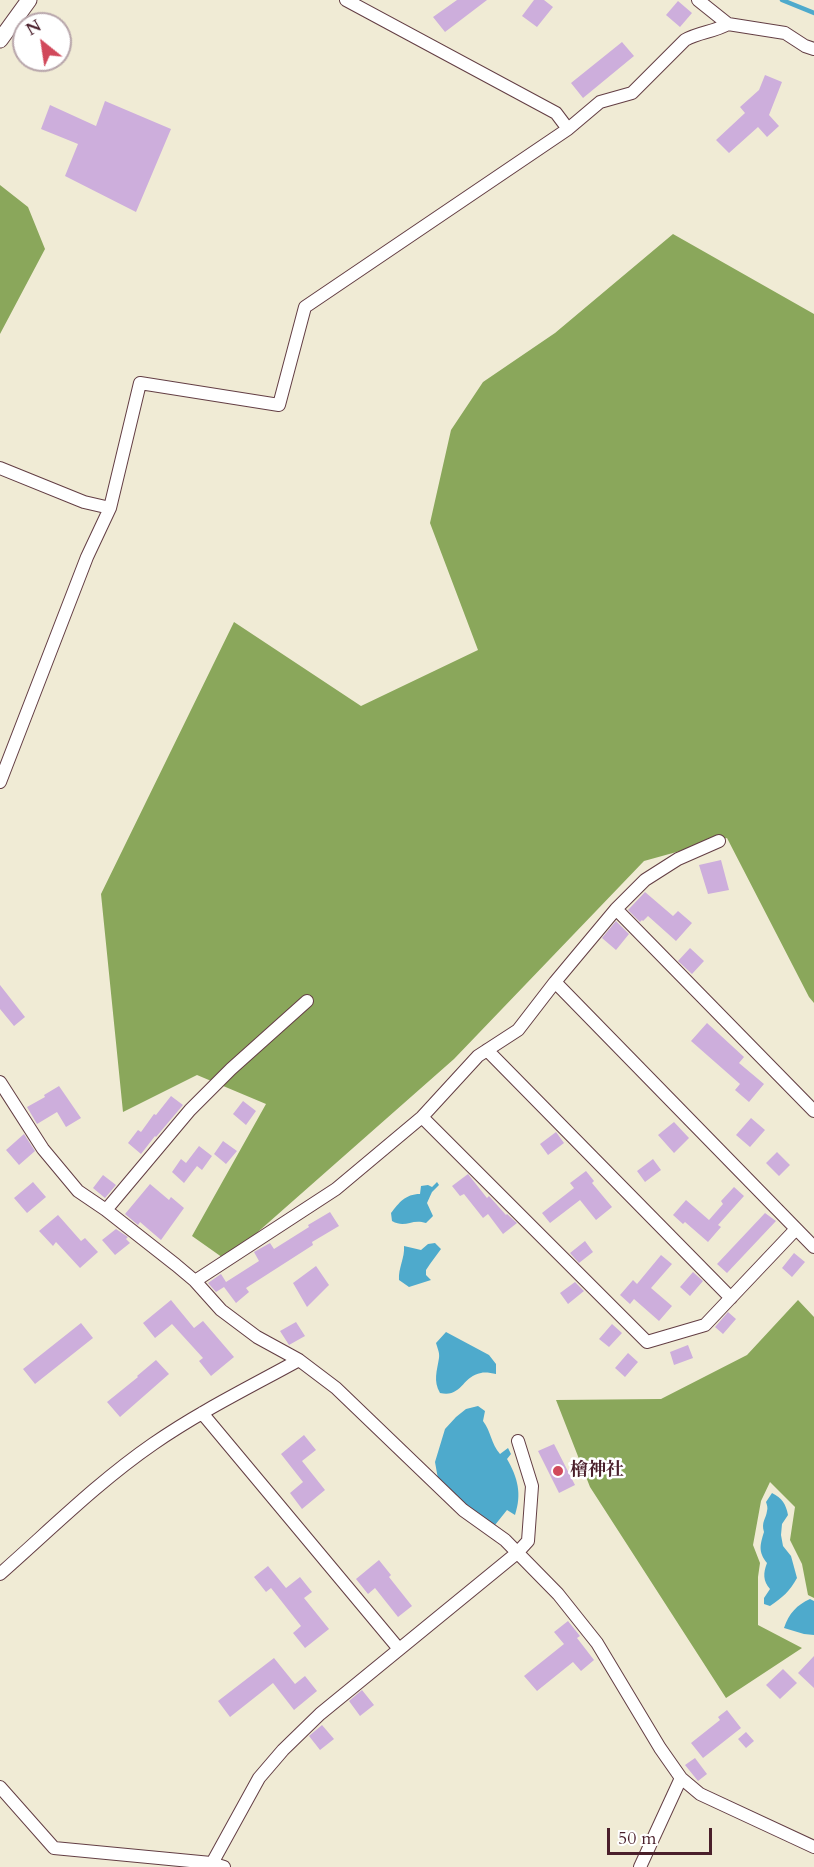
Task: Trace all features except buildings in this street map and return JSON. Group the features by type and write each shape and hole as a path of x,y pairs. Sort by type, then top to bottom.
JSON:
{"street":[{"path":"0,40 28,0"},
{"path":"346,0 556,113 568,129"},
{"path":"698,0 728,24 786,33 805,46 814,49"},
{"path":"0,782 87,557 110,508 140,383 279,405 305,307 568,129 600,102 632,93 685,40 728,24"},
{"path":"0,468 84,502 110,508"},
{"path":"195,1281 336,1189 422,1116 478,1056 518,1030 616,909 645,880 678,859 719,841"},
{"path":"616,909 814,1111"},
{"path":"555,982 814,1247"},
{"path":"106,1210 190,1110 231,1069 307,1001"},
{"path":"487,1050 731,1298"},
{"path":"0,1082 43,1149 78,1191 106,1210 195,1281 221,1310 257,1337 299,1360 336,1388 463,1510 505,1540 558,1594 597,1643 660,1748 681,1778 700,1794 814,1847"},
{"path":"422,1116 647,1342 705,1325 796,1229"},
{"path":"0,1574 114,1473 154,1444 202,1413 299,1360"},
{"path":"202,1413 399,1649"},
{"path":"210,1865 260,1778 283,1750 320,1714 517,1553 528,1541 532,1486 518,1441"},
{"path":"640,1867 681,1778"},
{"path":"0,1786 54,1848 224,1867"}],"green space":[{"path":"0,185 28,207 45,249 0,334"},
{"path":"673,234 814,314 814,1003 727,838 644,861 454,1059 226,1260 192,1236 266,1104 197,1075 123,1112 101,894 234,622 361,706 478,650 430,523 451,430 483,382 555,333"},
{"path":"798,1300 814,1317 814,1598 808,1595 802,1564 790,1540 795,1507 770,1482 761,1501 753,1545 760,1563 758,1625 802,1648 726,1698 590,1487 556,1400 661,1399 747,1355"}],"water":[{"path":"437,1182 439,1185 432,1192 427,1203 433,1216 426,1223 401,1224 392,1221 391,1213 403,1200 420,1194 421,1186 432,1187"},
{"path":"435,1243 441,1249 426,1270 426,1275 431,1280 409,1287 399,1280 404,1246 421,1250 428,1244"},
{"path":"446,1332 489,1355 496,1364 496,1374 475,1375 458,1390 447,1394 440,1393 436,1380 439,1352 436,1343"},
{"path":"478,1406 485,1411 483,1421 497,1450 500,1454 508,1448 511,1454 507,1459 518,1486 515,1515 507,1510 495,1525 465,1504 438,1479 435,1462 445,1429 466,1409"},
{"path":"772,1493 781,1499 787,1511 788,1515 782,1524 781,1535 783,1546 791,1556 797,1578 792,1587 770,1606 764,1604 764,1598 770,1589 765,1580 767,1563 761,1548 763,1523 767,1510 766,1502"},
{"path":"810,1599 814,1601 814,1635 784,1628 794,1610"}],"waterway":[{"path":"782,0 814,13"}],"place":[{"name":"檜神社","path":"558,1471"}]}
